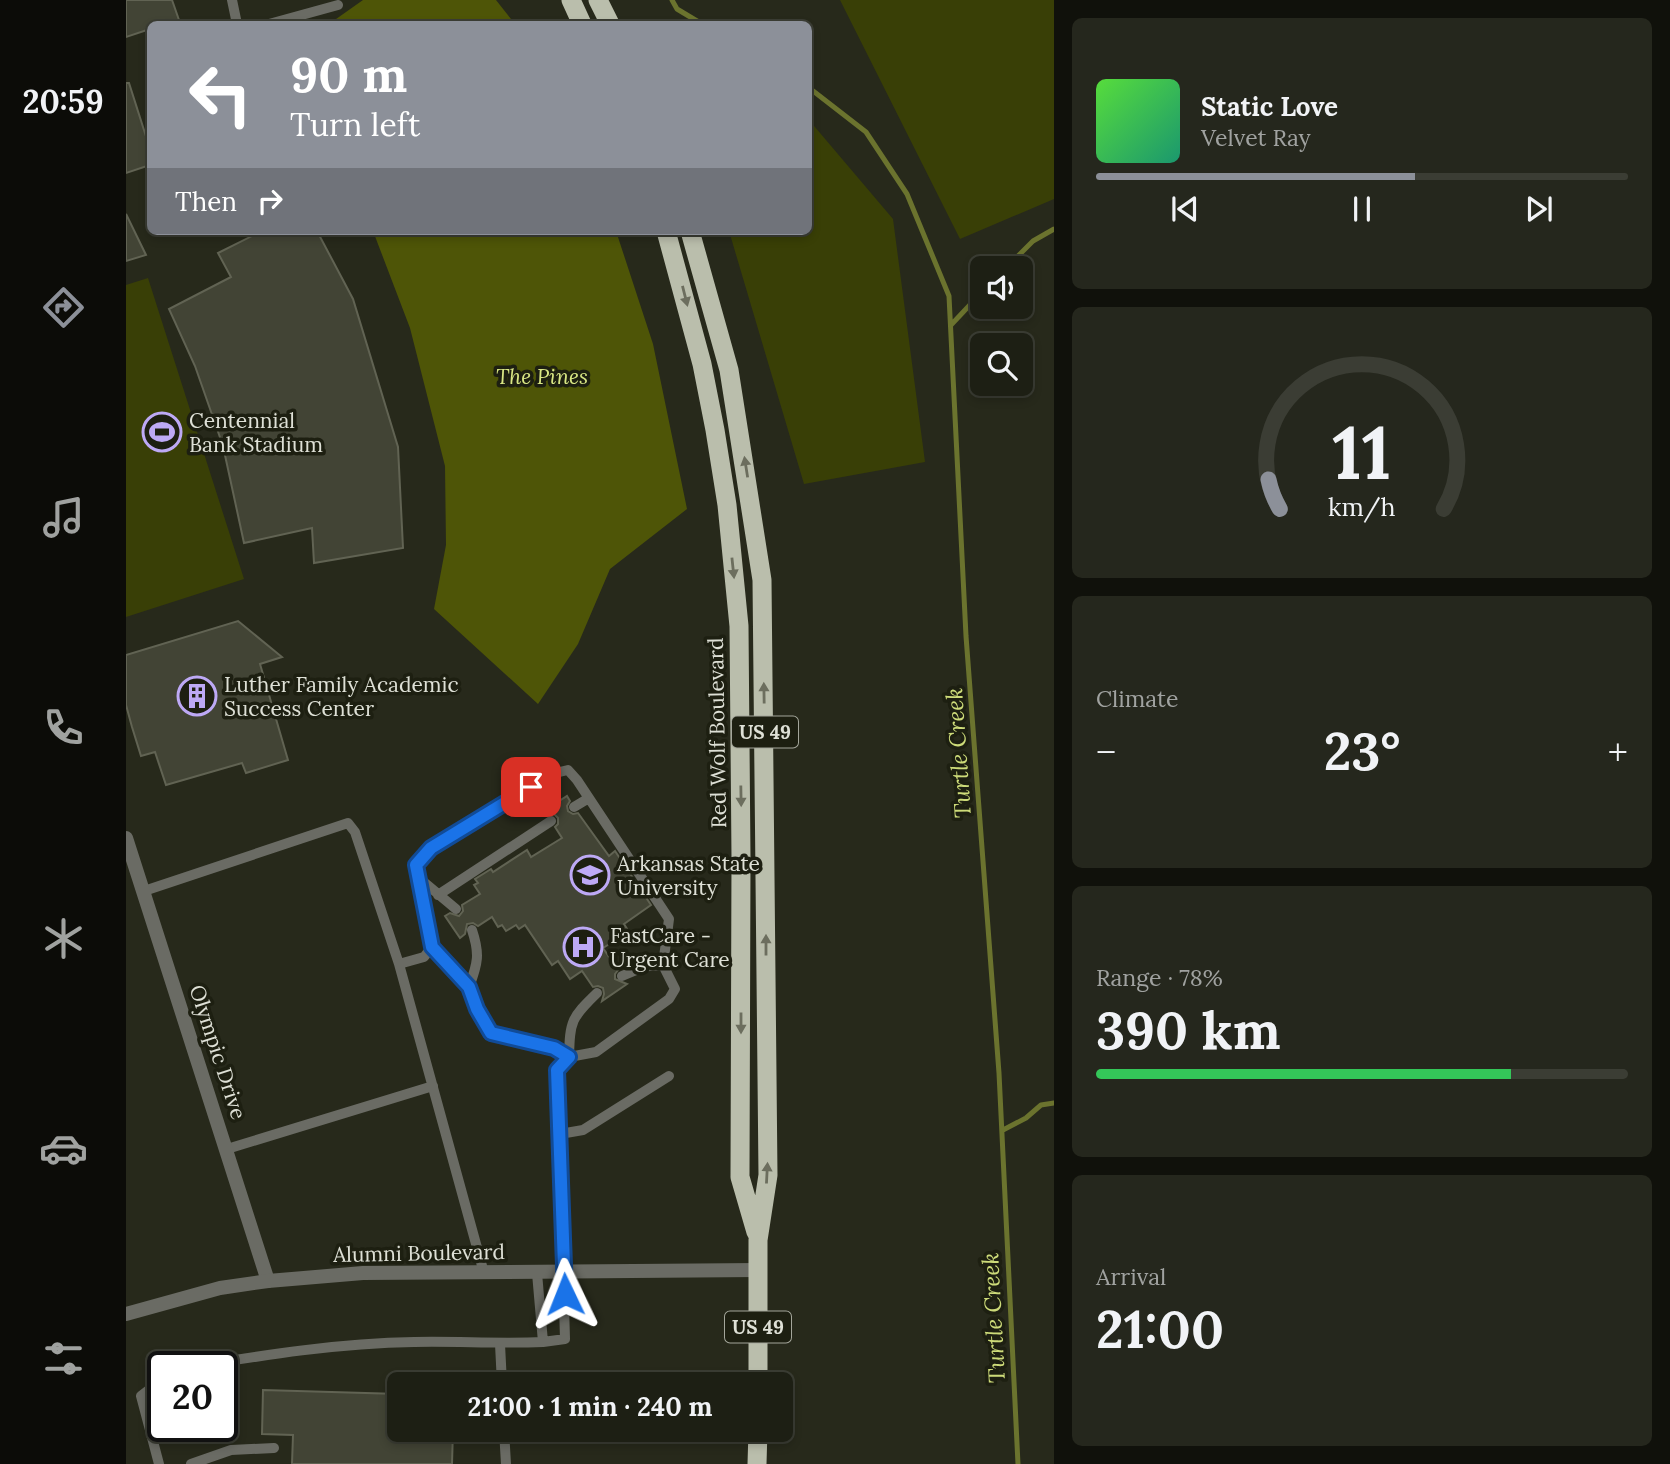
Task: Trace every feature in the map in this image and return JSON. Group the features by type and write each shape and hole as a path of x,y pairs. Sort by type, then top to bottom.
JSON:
{"highway":[{"path":"571,0 581,21"},
{"path":"598,0 608,21"},
{"name":"Red Wolf Boulevard","path":"667,235 702,364 715,430 727,505 739,626 740,1177 758,1240"},
{"name":"Red Wolf Boulevard","path":"691,235 729,370 762,580 768,1175 758,1240 758,1372"},
{"path":"757,1464 758,1442"}],"street":[{"name":"Olympic Drive","path":"126,838 228,1149 268,1281"},
{"name":"Alumni Boulevard","path":"126,1314 220,1288 363,1273 758,1270"}],"lane":[{"path":"232,0 236,21"},
{"path":"280,21 338,5"},
{"path":"238,1360 311,1348 415,1342 500,1344 565,1339 557,1070 569,1057 596,1052 669,999 675,989 663,965 669,919 568,770 551,774 431,848 416,865 432,947 469,987 477,1009 491,1033 554,1048 569,1057"},
{"path":"574,807 589,798"},
{"path":"438,895 551,821"},
{"path":"144,891 348,823 355,832 399,964 484,1273"},
{"path":"420,879 456,909"},
{"path":"469,987 479,950 472,930"},
{"path":"399,964 424,957 432,947"},
{"path":"622,976 646,966 663,965"},
{"path":"569,1057 569,1027 580,1009 597,993"},
{"path":"559,1133 583,1130 669,1076"},
{"path":"228,1149 433,1086"},
{"path":"537,1273 543,1342"},
{"path":"500,1344 501,1372"},
{"path":"147,1391 141,1396 147,1419"},
{"path":"153,1442 159,1464"},
{"path":"505,1442 506,1464"},
{"path":"191,1464 231,1450 274,1448"}],"green space":[{"path":"363,0 496,0 513,21 333,21"},
{"path":"840,0 1054,0 1054,199 960,239"},
{"path":"812,124 893,219 925,462 804,484 730,235 812,235"},
{"name":"The Pines","path":"375,235 617,235 653,344 687,509 610,569 578,644 538,704 434,609 446,545 445,466 410,328"},
{"name":"Centennial Bank Stadium","path":"148,278 244,579 126,617 126,285"}],"building":[{"path":"126,0 172,0 179,20 147,21 147,30 126,37"},
{"path":"126,83 129,83 147,140 147,166 126,173"},
{"path":"126,214 146,255 126,261"},
{"path":"254,235 319,235 353,299 398,447 403,548 314,563 312,528 244,543 223,446 195,366 169,309 231,277 218,253"},
{"name":"Luther Family Academic Success Center","path":"238,621 282,657 260,664 288,760 246,773 242,763 166,785 155,752 141,756 132,727 126,705 126,655"},
{"path":"567,796 570,801 568,811 578,813 609,856 615,851 651,905 624,924 629,932 603,948 618,970 615,979 627,984 602,1001 603,988 593,987 582,971 570,979 558,961 552,965 525,925 519,929 516,925 506,931 502,925 498,927 492,917 478,926 467,924 465,934 460,938 445,916 450,913 459,916 463,911 462,905 480,894 474,885 478,883 475,879 491,869 493,872 527,850 531,857 562,838 555,827 558,818 554,814 547,815 544,811"},
{"path":"263,1390 387,1394 387,1442 453,1442 452,1464 292,1464 293,1435 262,1434"}],"waterway":[{"name":"Turtle Creek","path":"672,0 677,9 697,21"},
{"name":"Turtle Creek","path":"812,90 866,132 907,194 949,296 966,636 999,1073 1018,1464"},
{"path":"1018,256 1033,241 1054,229"},
{"path":"951,325 970,305"},
{"path":"1003,1130 1026,1118 1041,1105 1054,1103"}],"place":[{"name":"Centennial Bank Stadium","path":"162,432"},
{"name":"Luther Family Academic Success Center","path":"197,696"},
{"name":"Arkansas State University","path":"590,875"},
{"name":"FastCare - Urgent Care","path":"583,947"}],"route":[{"path":"531,787 431,848 416,865 432,947 469,987 477,1009 491,1033 554,1048 569,1057 557,1070 565,1294"}]}
